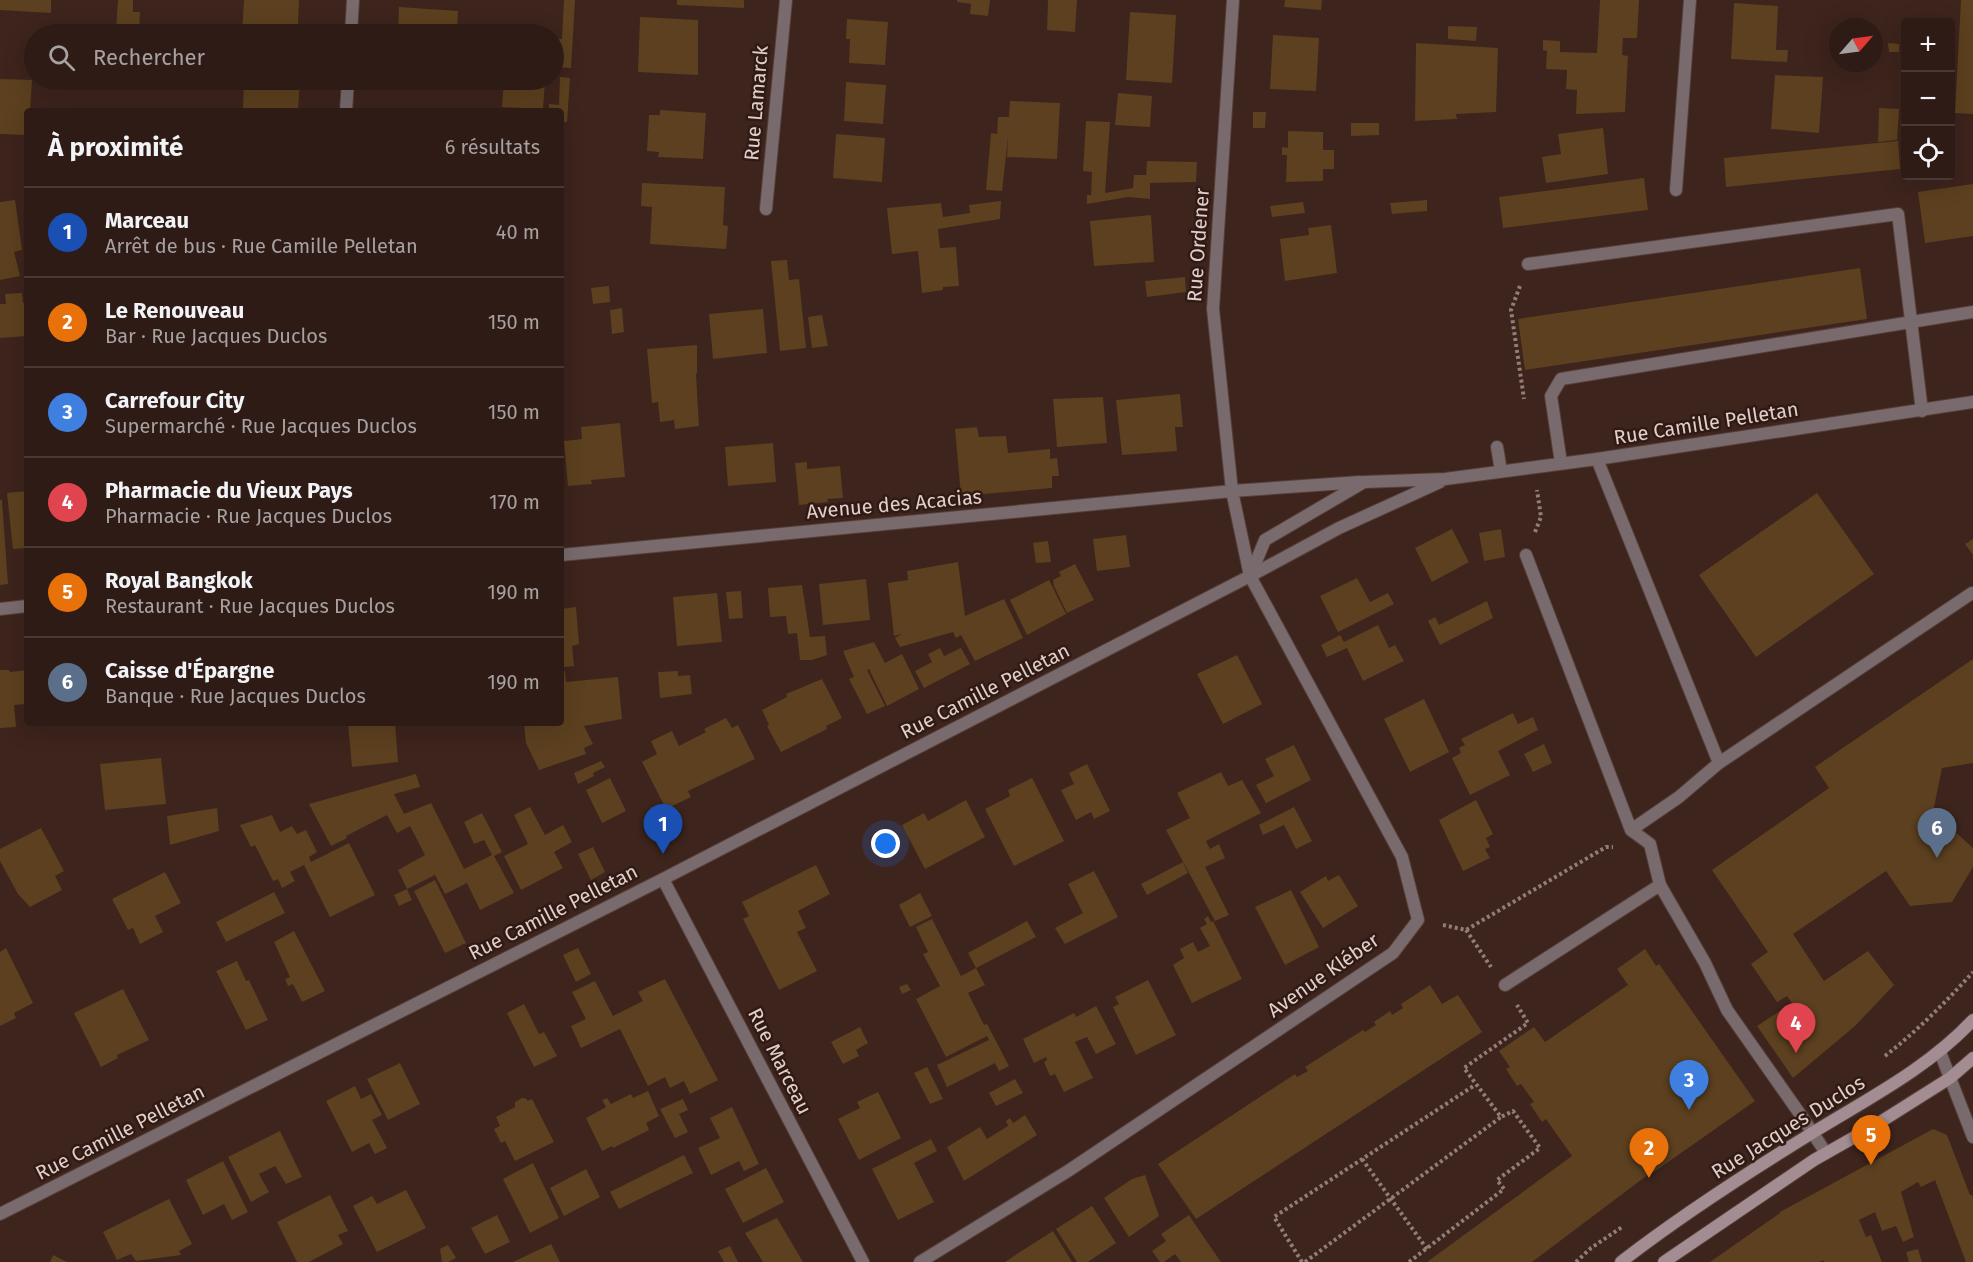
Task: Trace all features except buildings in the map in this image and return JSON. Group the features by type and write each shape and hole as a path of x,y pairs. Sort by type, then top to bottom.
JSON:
{"main road":[{"name":"Rue Jacques Duclos","path":"1621,1262 1659,1234 1813,1132 1913,1071 1940,1052 1973,1020"},
{"path":"1664,1262 1826,1154 1950,1078 1973,1058"}],"street":[{"path":"352,24 353,0"},
{"name":"Rue Lamarck","path":"766,209 786,0"},
{"name":"Rue Ordener","path":"1233,0 1213,309 1232,491 1250,576"},
{"path":"1676,190 1690,0"},
{"path":"346,108 347,90"},
{"path":"1527,264 1898,214 1922,411"},
{"path":"1561,463 1551,396 1562,379 1973,312"},
{"name":"Rue Camille Pelletan","path":"1232,491 1445,479 1597,459 1973,402"},
{"path":"1497,447 1501,471"},
{"path":"1597,459 1719,763"},
{"name":"Rue Camille Pelletan","path":"0,1215 663,879 1339,528 1445,479"},
{"name":"Rue Camille Pelletan","path":"1250,576 1265,540 1364,482"},
{"name":"Avenue des Acacias","path":"564,555 1232,491"},
{"path":"1526,555 1631,830 1650,844 1659,885 1705,963 1727,1010 1826,1154"},
{"path":"1250,576 1401,856 1418,920"},
{"path":"1631,830 1679,797 1719,763 1972,593"},
{"path":"0,609 24,606"},
{"name":"Rue Marceau","path":"663,879 863,1262"},
{"path":"1505,986 1659,885"},
{"name":"Avenue Kléber","path":"920,1262 1068,1171 1393,953 1418,920"},
{"path":"1940,1052 1973,1137"}],"path":[{"path":"1524,401 1511,310 1527,264"},
{"path":"1526,555 1541,516 1533,466"},
{"path":"1418,920 1466,930 1606,847 1650,844"},
{"path":"1466,930 1528,1023 1464,1068 1501,1118"},
{"path":"1409,1262 1504,1189 1497,1180 1540,1148 1513,1110 1304,1262 1274,1217 1475,1085"},
{"path":"1362,1159 1426,1249"}],"place":[{"name":"Marceau","path":"663,854"},
{"name":"Caisse d'Épargne","path":"1937,858"},
{"name":"Pharmacie du Vieux Pays","path":"1796,1053"},
{"name":"Carrefour City","path":"1689,1110"},
{"name":"Royal Bangkok","path":"1871,1165"},
{"name":"Le Renouveau","path":"1649,1178"}]}
